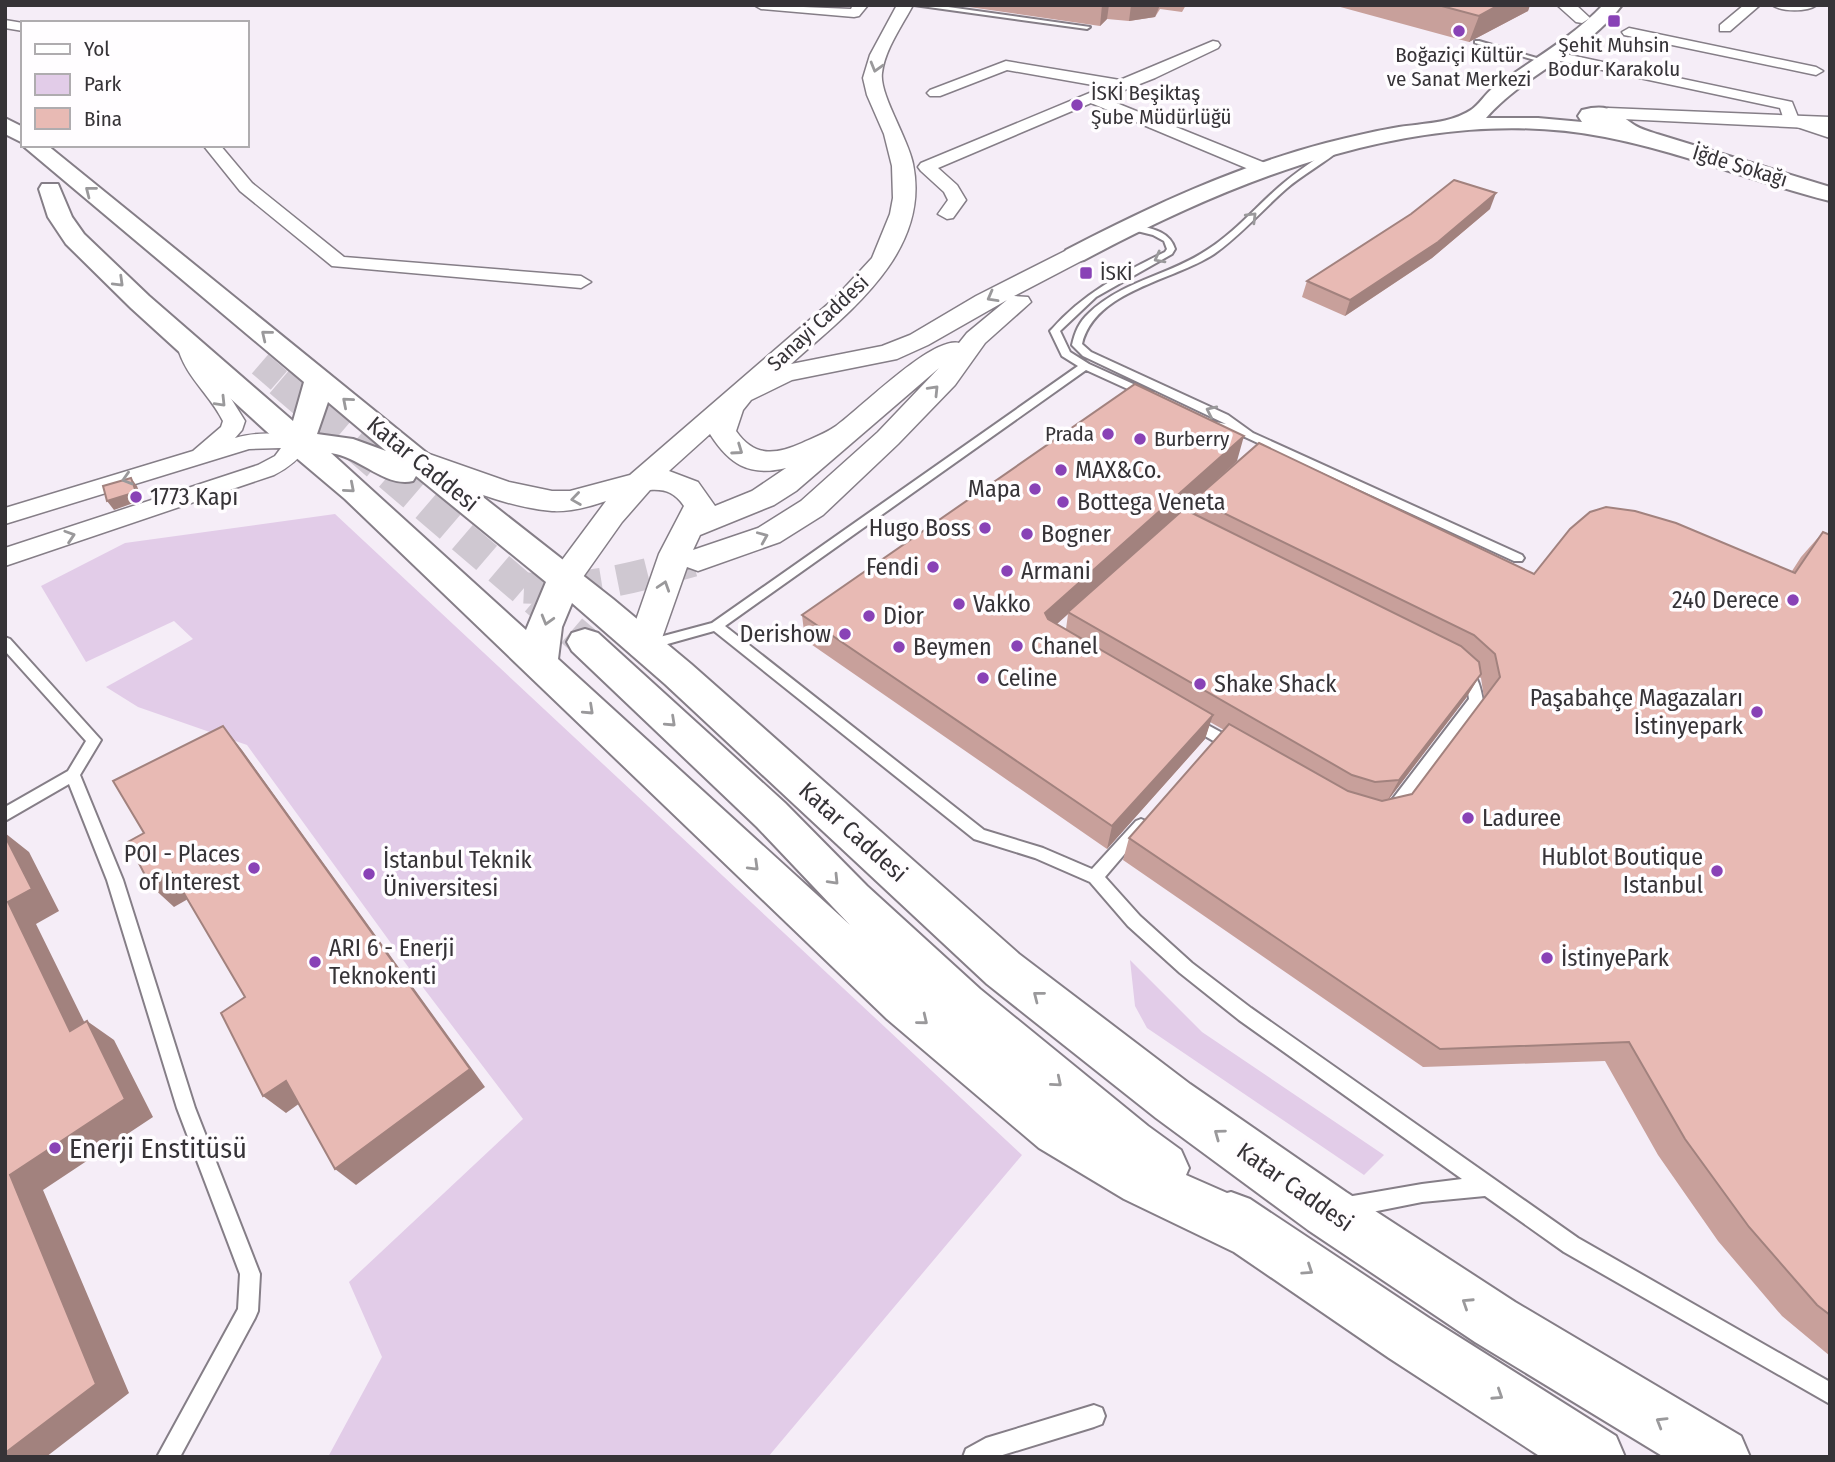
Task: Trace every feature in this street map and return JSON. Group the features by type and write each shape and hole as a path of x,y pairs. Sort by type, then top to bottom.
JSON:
{"main road":[{"path":"1449,125 1479,114 1485,106 1547,58 1588,32 1613,5"},
{"path":"1568,43 1572,29 1587,12"},
{"path":"1485,106 1492,115 1514,121"},
{"path":"1264,169 1280,156 1324,141 1485,106 1537,118"},
{"path":"1075,256 1128,226 1210,188 1264,169 1374,138 1449,125 1586,114 1592,122 1608,123"},
{"name":"İğde Sokağı","path":"1537,118 1608,123 1649,139 1830,194"},
{"path":"5,124 21,136"},
{"name":"Katar Caddesi","path":"35,147 644,646 1003,968 1173,1101 1326,1211 1495,1322 1720,1457"},
{"path":"118,247 41,182 75,239 188,345 356,492 903,1004 1058,1130 1142,1181 1251,1232"},
{"path":"298,444 311,412 319,378"},
{"path":"298,444 356,446 374,454 422,487 496,524"},
{"path":"539,663 544,627 564,579"},
{"name":"Katar Caddesi","path":"585,642 771,815 852,899 964,1004 1130,1144 1251,1232 1409,1338 1595,1457"}],"street":[{"path":"761,5 854,13 861,5"},
{"name":"Sanayi Caddesi","path":"564,579 600,528 641,481 868,280 888,250 900,220 905,194 904,159 874,90 873,74 905,5"},
{"path":"1565,5 1587,12"},
{"path":"1725,28 1753,5"},
{"path":"1779,5 1810,5"},
{"path":"1629,32 1806,81 1830,81"},
{"path":"947,214 957,200 951,189 927,167 1150,75 1213,44"},
{"path":"1789,113 1806,81 1830,57"},
{"path":"1547,58 1830,123"},
{"path":"935,93 1006,65 1121,85"},
{"path":"1091,98 1264,169"},
{"path":"1608,123 1789,113 1830,133"},
{"path":"213,147 246,187 339,262 581,282"},
{"path":"839,436 803,454 771,463 753,460 730,447 722,431 729,409 741,394 793,372 888,353 919,340 1015,285 1075,256"},
{"path":"690,528 763,498 817,458 839,436 926,365 976,338 1075,256"},
{"path":"698,560 769,535 812,508 888,438 945,379 976,338"},
{"path":"188,345 191,364 203,383 230,409 234,421 231,430 192,458"},
{"path":"5,516 247,442 272,440 298,444"},
{"path":"5,557 266,470 283,461 298,444"},
{"path":"412,457 484,484 553,501 577,500 641,481 673,481 689,488 700,505 675,554 644,646"}],"lane":[{"path":"917,5 1087,27"},
{"path":"1478,42 1547,58"},
{"path":"1338,148 1282,188 1238,232 1200,258 1112,300 1087,318 1077,334 1077,345 1087,354 1224,417 1264,448 1518,558"},
{"path":"1128,226 1156,233 1168,240 1171,249 1168,254 1114,280 1090,295 1069,313 1055,331 1066,354 1085,366 1219,426 1249,435"},
{"path":"644,646 716,626 1085,366"},
{"path":"716,626 979,835 1038,853 1095,877 1134,921 1186,968 1245,1014 1571,1245 1830,1394"},
{"path":"5,642 94,740 73,775 5,815"},
{"path":"1380,814 1392,811 1476,700 1473,683 1454,664"},
{"path":"1183,716 1214,742 1242,751"},
{"path":"73,775 115,880 186,1108 250,1274 248,1311 168,1457"},
{"path":"1095,877 1150,815"},
{"path":"1326,1211 1422,1192 1487,1186"},
{"path":"974,1457 986,1449 1094,1416"}],"green space":[{"path":"335,514 1022,1155 768,1457 328,1457 382,1357 349,1282 523,1119 425,990 247,745 138,707 106,687 193,639 174,621 86,662 41,586 125,543"},
{"path":"1130,960 1202,1032 1384,1155 1364,1175 1147,1028 1135,1006"}],"building":[{"path":"1438,5 1499,5 1479,16"},
{"path":"1454,180 1496,193 1438,242 1350,300 1307,281 1411,214"},
{"path":"1135,384 1244,436 1045,613 1048,619 1213,715 1112,826 802,615"},
{"name":"İstinyePark","path":"1259,443 1534,574 1570,529 1590,512 1606,507 1635,511 1676,523 1795,573 1823,532 1830,535 1830,1315 1817,1305 1749,1227 1685,1139 1629,1042 1440,1049 1129,838 1229,724 1348,791 1382,801 1412,794 1500,677 1495,654 1474,635 1195,499"},
{"path":"131,478 136,492 107,501 103,486"},
{"path":"1184,509 1461,646 1479,662 1481,674 1399,780 1375,782 1352,775 1068,612"},
{"name":"ARI 6 - Enerji Teknokenti","path":"223,726 470,1069 335,1169 286,1081 263,1096 221,1013 245,997 172,873 150,885 128,842 144,833 113,781"},
{"name":"Enerji Enstitüsü","path":"5,836 32,889 8,902 70,1031 87,1021 125,1099 10,1175 96,1384 5,1453"}],"tunnel":[{"path":"260,364 282,383"},
{"path":"280,381 585,642"},
{"path":"524,588 591,585 698,560"}],"place":[{"name":"Şehit Muhsin Bodur Karakolu","path":"1614,21"},
{"name":"Boğaziçi Kültür ve Sanat Merkezi","path":"1459,31"},
{"name":"İSKİ Beşiktaş Şube Müdürlüğü","path":"1077,105"},
{"name":"İSKİ","path":"1086,273"},
{"name":"Prada","path":"1108,434"},
{"name":"Burberry","path":"1140,439"},
{"name":"MAX&Co.","path":"1061,470"},
{"name":"Mapa","path":"1035,489"},
{"name":"1773 Kapı","path":"136,497"},
{"name":"Bottega Veneta","path":"1063,502"},
{"name":"Hugo Boss","path":"985,528"},
{"name":"Bogner","path":"1027,534"},
{"name":"Fendi","path":"933,567"},
{"name":"Armani","path":"1007,571"},
{"name":"240 Derece","path":"1793,600"},
{"name":"Vakko","path":"959,604"},
{"name":"Dior","path":"869,616"},
{"name":"Derishow","path":"845,634"},
{"name":"Chanel","path":"1017,646"},
{"name":"Beymen","path":"899,647"},
{"name":"Celine","path":"983,678"},
{"name":"Shake Shack","path":"1200,684"},
{"name":"Paşabahçe Magazaları İstinyepark","path":"1757,712"},
{"name":"Laduree","path":"1468,818"},
{"name":"POI - Places of Interest","path":"254,868"},
{"name":"Hublot Boutique Istanbul","path":"1717,871"},
{"name":"İstanbul Teknik Üniversitesi","path":"369,874"},
{"name":"İstinyePark","path":"1547,958"},
{"name":"ARI 6 - Enerji Teknokenti","path":"315,962"},
{"name":"Enerji Enstitüsü","path":"55,1148"}]}
